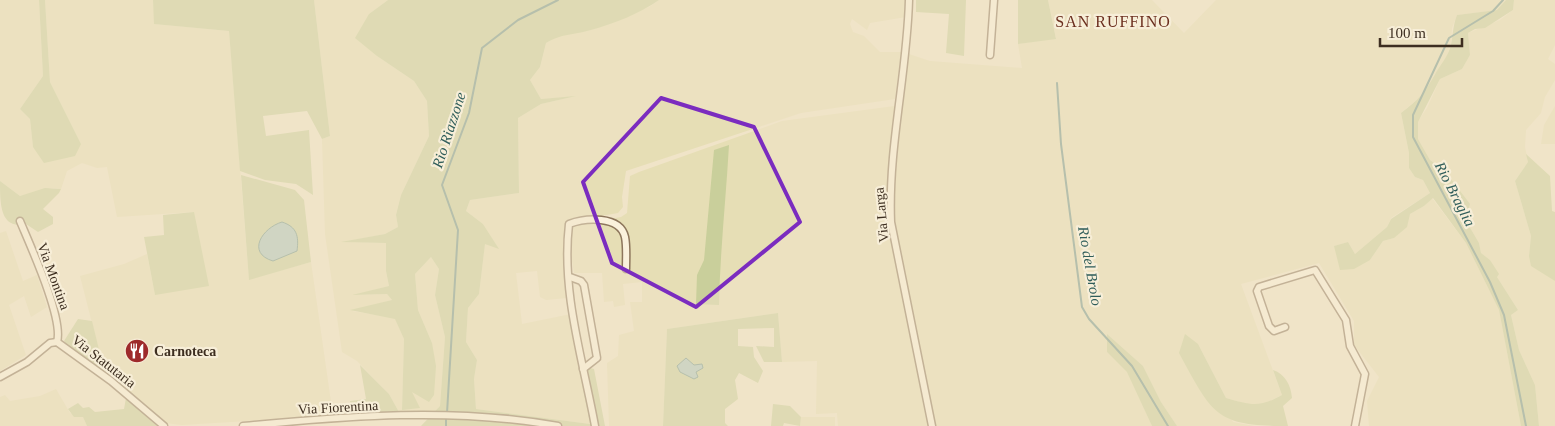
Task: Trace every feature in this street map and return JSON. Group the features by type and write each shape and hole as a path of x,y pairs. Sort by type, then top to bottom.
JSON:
{"street":[{"name":"Via Larga","path":"909,0 907,40 894,137 890,189 891,222 932,426"},
{"path":"990,55 994,0"},
{"path":"595,426 583,369 582,351 570,304 567,242 569,224 577,221 602,220 620,228 625,235 626,268"},
{"name":"Via Montina","path":"20,221 53,309 59,334 57,342"},
{"path":"1285,327 1274,331 1269,326 1257,291 1259,287 1315,270 1346,320 1350,346 1365,374 1355,426"},
{"path":"570,277 582,281 584,285 597,358 583,369"},
{"name":"Via Statutaria","path":"0,377 27,362 50,343 57,342 111,381 164,426"},
{"name":"Via Fiorentina","path":"243,426 358,417 459,416 512,418 558,426"}],"highlighted area":[{"path":"661,98 754,127 800,222 696,307 612,263 583,182"}],"shaded area":[{"path":"0,0 39,0 43,76 20,109 30,119 33,147 81,144 50,82 45,0 153,0 155,24 229,31 249,279 311,262 333,416 182,425 165,423 105,374 80,276 124,264 147,254 155,295 194,212 117,217 107,167 97,168 82,163 67,171 61,189 52,188 20,196 0,181"},
{"path":"314,0 388,0 369,14 377,56 414,81 427,101 429,136 401,195 396,215 398,227 385,234 344,242 386,243 386,271 389,286 355,295 387,294 392,300 352,311 395,318 404,339 402,410 432,343 418,310 415,274 431,257 439,269 435,295 445,337 440,406 433,414 400,414 389,394 357,361 342,352 325,234 322,139 330,136"},
{"path":"659,0 906,0 906,17 870,23 867,30 852,19 850,24 853,32 864,36 880,52 901,52 895,99 801,113 626,171 622,197 623,207 618,213 567,222 564,241 567,298 546,300 540,297 537,271 516,273 522,324 571,314 583,364 578,365 590,424 476,409 474,379 477,360 466,342 468,308 479,294 485,243 498,248 483,224 466,211 470,200 519,193 518,118 541,104 571,97 541,99 530,80 540,67 546,43 559,35 591,30 649,7"},
{"path":"1048,0 1152,0 1184,33 1216,0 1506,0 1498,10 1457,15 1452,28 1451,45 1444,63 1434,75 1427,91 1401,113 1409,153 1409,168 1415,177 1423,180 1430,193 1391,218 1387,227 1355,254 1348,242 1334,246 1370,260 1383,241 1394,238 1410,214 1424,206 1432,198 1466,243 1499,310 1521,426 1369,426 1367,401 1379,377 1354,345 1354,321 1319,263 1241,284 1282,395 1266,403 1253,406 1226,398 1198,344 1233,422 1254,426 1177,426 1161,402 1143,366 1107,334 1107,352 1128,372 1152,426 838,426 837,413 816,414 817,361 782,362 778,313 667,329 663,426 609,426 607,363 618,356 619,335 634,331 630,302 642,302 642,282 623,284 625,305 614,307 613,301 604,302 602,273 574,273 569,242 572,226 621,217 627,213 630,176 639,172 782,121 902,105 909,54 930,61 1022,68 1018,44 1056,38"},
{"path":"1514,0 1555,0 1555,45 1548,59 1555,64 1555,80 1545,97 1541,113 1526,130 1525,147 1528,162 1515,181 1531,236 1529,256 1555,281 1555,426 1539,426 1535,385 1519,350 1511,315 1518,310 1497,277 1490,260 1481,253 1479,243 1465,219 1468,213 1444,170 1430,160 1418,139 1418,121 1427,108 1440,79 1462,69 1470,55 1468,33 1500,20 1513,10"},
{"path":"1555,106 1555,144 1541,144 1544,125"},
{"path":"6,231 23,281 37,275 47,307 31,317 24,296 9,305 26,355 0,371 0,233"},
{"path":"56,389 70,413 83,417 87,426 0,426 0,397 5,395 10,401 40,396"},
{"path":"801,417 835,417 835,426 800,426"}],"green space":[{"path":"39,0 45,0 50,82 81,144 75,156 44,163 33,147 30,119 20,109 43,76"},
{"path":"153,0 314,0 330,136 322,139 307,111 263,116 266,136 309,130 313,195 296,184 265,180 240,171 229,31 154,24"},
{"path":"388,0 659,0 635,14 617,21 591,30 558,37 546,43 540,67 530,80 541,99 576,96 541,104 518,118 519,193 470,200 466,211 483,224 499,249 485,244 479,294 468,308 466,342 477,360 474,379 476,409 590,424 578,365 594,369 605,426 421,426 440,406 445,337 435,295 439,269 431,257 415,274 418,310 432,343 436,366 434,395 429,402 412,392 420,408 402,410 404,339 395,319 350,310 392,300 387,294 352,295 389,286 386,271 386,243 341,242 385,234 398,227 396,215 401,195 429,136 427,101 414,81 377,56 355,38 369,14"},
{"path":"916,0 966,0 964,56 946,53 949,14 916,12"},
{"path":"1018,0 1048,0 1056,39 1018,44"},
{"path":"1506,0 1514,0 1513,10 1485,28 1475,29 1468,33 1470,55 1462,69 1440,79 1418,122 1418,139 1430,160 1444,170 1470,204 1465,219 1479,243 1481,253 1490,260 1499,274 1497,277 1518,310 1511,315 1519,350 1535,385 1539,426 1521,426 1499,310 1466,243 1433,198 1410,214 1407,227 1394,238 1383,241 1370,260 1354,269 1340,270 1334,246 1348,242 1355,254 1387,227 1391,219 1430,193 1423,180 1415,177 1409,168 1409,153 1401,113 1423,92 1446,57 1450,49 1457,15 1497,10"},
{"path":"729,145 719,305 696,304 697,275 704,260 714,150"},
{"path":"1526,154 1550,176 1552,211 1555,212 1555,281 1531,266 1529,256 1531,236 1515,181 1528,162"},
{"path":"241,175 295,190 304,200 311,262 249,280"},
{"path":"0,181 20,196 45,188 61,189 43,209 53,217 53,224 38,232 26,224 17,225 6,219 1,206"},
{"path":"194,212 209,286 155,295 144,237 164,235 163,215"},
{"path":"778,313 782,362 764,362 756,346 774,347 774,328 738,329 738,346 753,347 754,357 763,371 758,383 739,373 735,380 738,399 725,409 725,423 728,426 663,426 667,329"},
{"path":"78,319 92,321 105,374 67,346 64,341"},
{"path":"1107,334 1143,366 1161,402 1177,426 1152,426 1127,372 1107,352"},
{"path":"1185,334 1198,344 1226,398 1255,404 1261,404 1274,399 1282,395 1273,370 1281,374 1289,384 1292,398 1283,406 1288,426 1245,423 1230,419 1219,413 1200,391 1179,353"},
{"path":"360,365 389,394 400,414 351,415 350,401 366,399"},
{"path":"126,398 157,426 87,426 83,417 74,417 68,409 78,403 83,408 89,407 95,412 124,409"},
{"path":"773,404 790,406 801,417 800,426 784,423 783,426 771,426"}],"water":[{"path":"282,222 294,229 298,241 297,251 273,261 260,252 260,241 268,230"},
{"path":"686,358 694,365 702,364 703,368 696,372 698,377 694,379 680,372 677,366"}],"waterway":[{"name":"Rio Riazzone","path":"447,413 458,230 442,185 469,113 482,48 518,20 558,0"},
{"name":"Rio Braglia","path":"1503,0 1493,11 1449,38 1413,115 1413,137 1490,282 1504,315 1526,426"},
{"name":"Rio del Brolo","path":"1057,83 1061,144 1082,307 1089,319 1132,366 1168,426"},
{"name":"Rio Riazzone","path":"446,418 446,426"}],"place":[{"name":"Carnoteca","path":"137,351"}],"district":[{"name":"SAN RUFFINO","path":"1113,21"}]}
